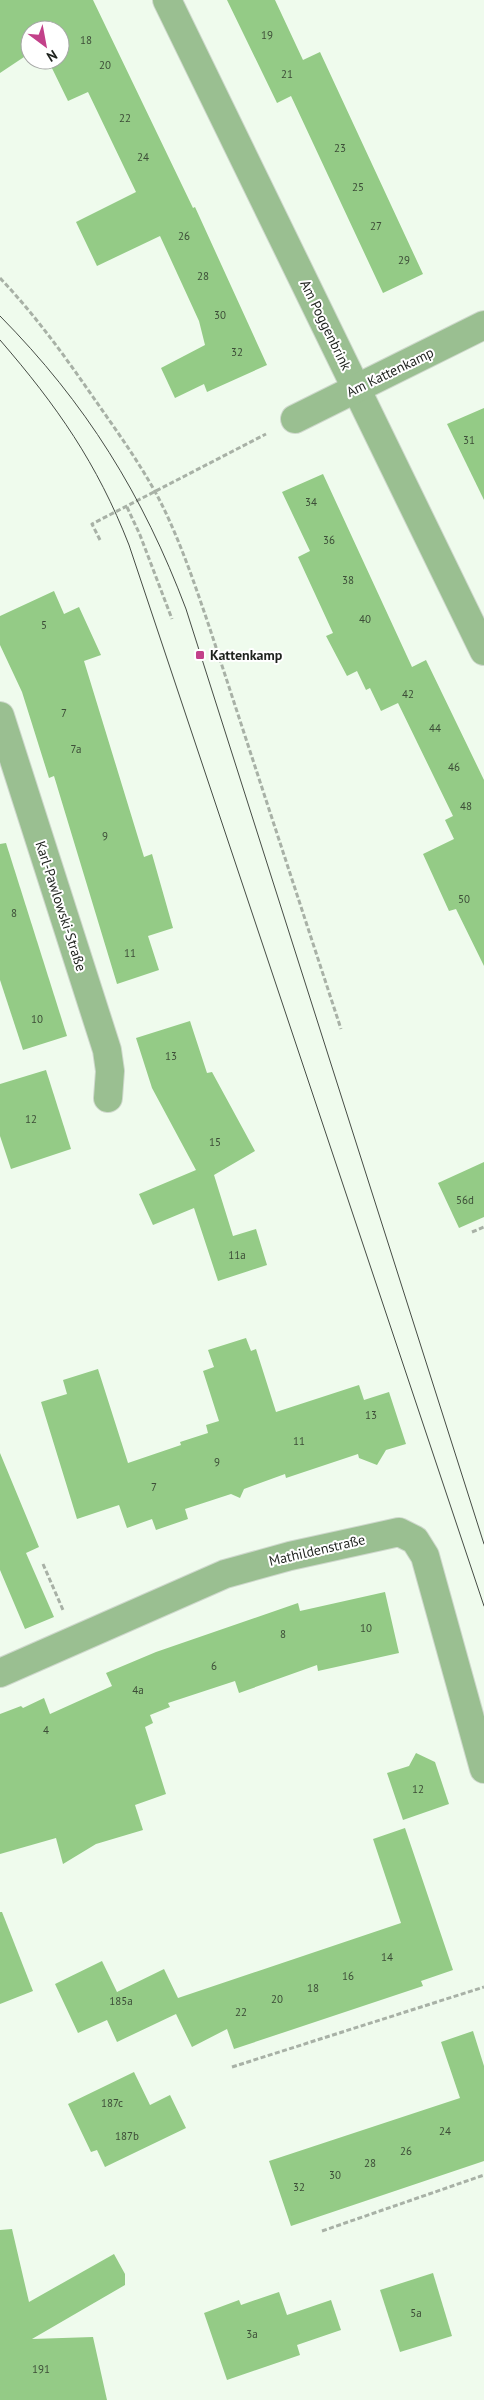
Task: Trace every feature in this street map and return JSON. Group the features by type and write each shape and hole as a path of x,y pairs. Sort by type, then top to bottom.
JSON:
{"street":[{"name":"Am Poggenbrink","path":"167,0 484,651"},
{"name":"Am Kattenkamp","path":"295,419 484,325"},
{"name":"Karl-Pawlowski-Straße","path":"0,716 107,1050 110,1071 108,1098"},
{"name":"Mathildenstraße","path":"0,1673 75,1639 244,1568 399,1532 414,1540 425,1556 484,1769"}],"path":[{"path":"0,278 43,327 113,424 154,491 191,573 341,1028"},
{"path":"100,540 92,524 295,419"},
{"path":"127,507 144,543 172,619"},
{"path":"472,1232 484,1227"},
{"path":"43,1564 75,1639"},
{"path":"232,2067 484,1987"},
{"path":"322,2231 484,2175"}],"building":[{"path":"0,0 93,0 193,208 195,207 267,365 207,392 204,384 175,398 161,368 205,345 199,321 160,236 97,266 76,222 136,192 88,92 68,101 53,70 70,70 70,20 20,20 20,60 0,73"},
{"path":"227,0 275,0 303,60 320,52 423,274 383,293 291,96 277,103"},
{"path":"484,408 484,500 447,424"},
{"path":"323,474 412,667 426,660 484,780 484,966 456,909 449,911 423,854 454,839 445,820 453,816 398,703 381,711 370,688 366,690 357,671 347,676 326,636 333,633 298,557 310,551 282,492"},
{"path":"54,591 64,614 79,607 101,655 84,661 144,857 152,854 173,928 148,936 159,970 117,984 54,776 49,778 22,692 0,645 0,616"},
{"path":"6,843 67,1036 23,1050 0,980 0,844"},
{"path":"190,1021 207,1073 212,1072 255,1151 214,1175 233,1236 256,1229 267,1265 218,1281 194,1208 153,1225 139,1194 196,1170 152,1088 136,1038"},
{"path":"46,1070 71,1149 11,1169 0,1136 0,1084"},
{"path":"484,1162 484,1217 459,1228 438,1183"},
{"path":"246,1338 251,1351 256,1349 276,1412 359,1385 364,1400 389,1392 406,1444 386,1450 377,1465 359,1458 358,1454 286,1478 285,1474 244,1489 240,1498 231,1494 185,1509 188,1519 156,1530 152,1519 127,1528 119,1505 77,1519 41,1402 67,1394 63,1380 98,1369 128,1463 181,1445 180,1442 208,1433 206,1425 219,1421 203,1371 214,1367 208,1350"},
{"path":"0,1453 39,1547 26,1553 54,1617 25,1629 0,1570"},
{"path":"385,1592 399,1653 318,1671 317,1665 239,1693 235,1681 168,1703 170,1707 150,1715 153,1723 145,1727 166,1794 135,1805 143,1830 96,1844 63,1864 56,1838 0,1854 0,1714 21,1706 23,1708 44,1698 50,1714 112,1686 106,1673 156,1652 298,1603 300,1611"},
{"path":"416,1753 435,1762 449,1804 403,1820 387,1773 409,1766"},
{"path":"405,1828 453,1970 421,1981 423,1986 234,2049 227,2029 192,2047 176,2014 117,2042 107,2020 78,2033 55,1984 102,1961 117,1992 164,1969 178,1998 401,1923 373,1839"},
{"path":"0,1912 2,1912 33,1991 0,2004"},
{"path":"473,2031 484,2066 484,2161 291,2226 269,2161 460,2098 441,2042"},
{"path":"134,2072 150,2105 170,2095 186,2128 105,2167 97,2150 91,2152 68,2104"},
{"path":"12,2229 29,2302 114,2254 125,2274 125,2285 32,2339 93,2337 107,2400 0,2400 0,2230"},
{"path":"433,2273 452,2336 400,2352 380,2290"},
{"path":"279,2292 287,2315 331,2300 341,2330 297,2345 300,2355 227,2380 204,2313 239,2300 241,2305"}],"tram line":[{"path":"0,316 59,382 109,452 151,527 186,609 484,1544"},
{"path":"0,340 40,388 74,436 117,515 129,545 484,1606"}],"place":[{"name":"Kattenkamp","path":"200,655"}]}
